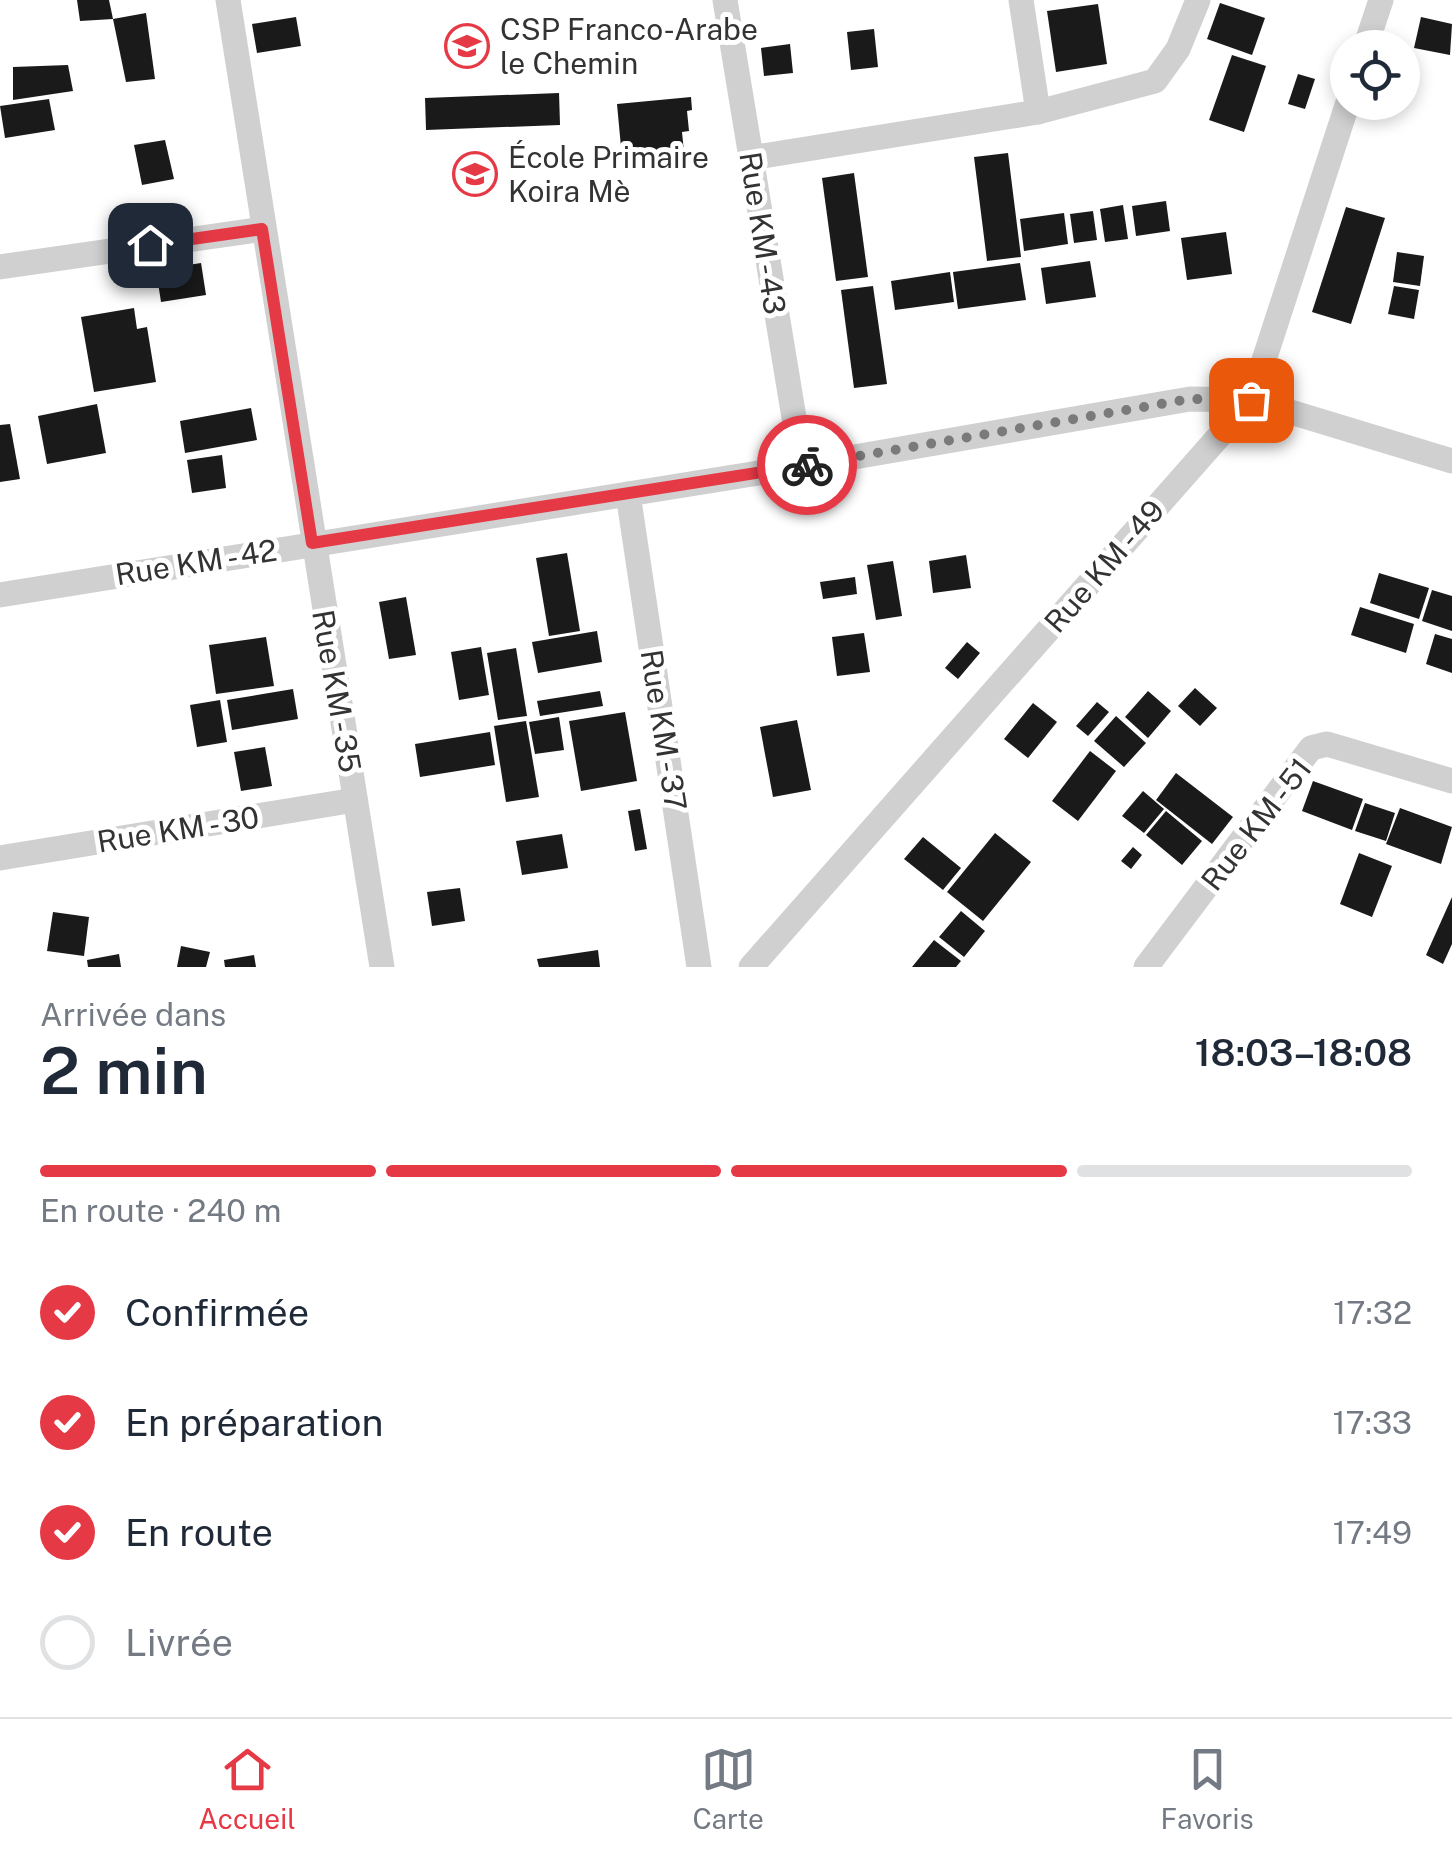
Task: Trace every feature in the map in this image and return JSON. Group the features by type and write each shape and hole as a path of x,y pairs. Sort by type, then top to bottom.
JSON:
{"street":[{"name":"Rue KM - 35","path":"228,0 382,967"},
{"name":"Rue KM - 43","path":"725,0 802,466"},
{"path":"1021,0 1038,112"},
{"path":"750,158 1038,112 1155,81 1178,49 1198,0"},
{"path":"1371,30 1381,0"},
{"name":"Rue KM - 49","path":"752,967 1251,400 1342,120"},
{"path":"0,267 262,229"},
{"name":"Rue KM - 42","path":"0,595 802,466 1190,399 1251,400 1452,461"},
{"name":"Rue KM - 37","path":"628,494 699,967"},
{"name":"Rue KM - 51","path":"1146,967 1311,748 1327,744 1452,782"},
{"name":"Rue KM - 30","path":"0,858 355,800"}],"building":[{"path":"77,0 109,0 113,19 80,21"},
{"path":"1220,3 1265,18 1252,55 1207,39"},
{"path":"1098,4 1107,64 1056,72 1047,11"},
{"path":"146,13 155,79 126,82 113,19"},
{"path":"296,17 301,46 257,53 252,24"},
{"path":"1421,17 1452,24 1450,55 1420,49"},
{"path":"874,29 878,67 851,70 847,32"},
{"path":"790,44 793,73 764,76 761,48"},
{"path":"1232,55 1266,66 1244,132 1209,120"},
{"path":"68,65 73,91 13,100 13,67"},
{"path":"1298,74 1315,79 1305,109 1288,104"},
{"path":"559,93 560,125 426,130 425,98"},
{"path":"691,97 692,110 687,111 689,131 682,132 684,152 622,158 617,104"},
{"path":"49,99 55,130 5,138 0,106"},
{"path":"165,140 174,179 142,185 134,145"},
{"path":"1008,153 1021,257 987,261 974,157"},
{"path":"854,173 868,277 836,281 822,178"},
{"path":"1166,201 1170,231 1136,236 1132,206"},
{"path":"1123,205 1128,239 1105,242 1100,209"},
{"path":"1346,207 1385,218 1351,324 1312,312"},
{"path":"1093,211 1097,240 1074,243 1070,214"},
{"path":"1064,213 1068,244 1024,251 1020,219"},
{"path":"1226,232 1232,274 1187,280 1181,238"},
{"path":"1397,252 1424,256 1420,286 1393,282"},
{"path":"1090,261 1096,297 1046,304 1041,268"},
{"path":"201,263 206,295 161,302 156,270"},
{"path":"1020,263 1026,300 958,309 953,272"},
{"path":"950,272 954,302 895,310 891,281"},
{"path":"873,286 887,384 854,388 841,290"},
{"path":"1394,286 1419,290 1414,319 1388,314"},
{"path":"134,308 137,329 147,327 156,382 94,392 81,317"},
{"path":"97,404 106,453 47,464 38,416"},
{"path":"251,408 257,440 185,453 180,421"},
{"path":"10,424 20,479 0,482 0,425"},
{"path":"222,455 226,488 192,493 187,460"},
{"path":"567,553 580,631 549,636 536,558"},
{"path":"966,555 971,588 933,593 929,561"},
{"path":"893,561 902,616 876,620 867,565"},
{"path":"1379,573 1429,588 1419,619 1370,603"},
{"path":"855,577 857,594 823,599 820,582"},
{"path":"1432,590 1452,596 1452,631 1422,621"},
{"path":"406,597 416,655 389,659 379,602"},
{"path":"1360,607 1414,624 1406,653 1351,635"},
{"path":"597,631 602,662 538,673 532,642"},
{"path":"864,633 870,672 837,676 832,637"},
{"path":"1435,634 1452,639 1452,673 1426,664"},
{"path":"266,637 274,686 216,694 209,645"},
{"path":"967,642 980,653 958,679 945,668"},
{"path":"481,647 489,695 459,700 451,652"},
{"path":"516,648 527,716 498,720 487,653"},
{"path":"1195,688 1217,708 1200,726 1178,706"},
{"path":"293,689 298,719 232,730 227,700"},
{"path":"600,691 603,706 540,716 537,701"},
{"path":"1148,691 1171,711 1148,738 1125,717"},
{"path":"220,700 227,742 197,747 190,705"},
{"path":"1097,702 1109,712 1088,736 1076,726"},
{"path":"1033,703 1057,722 1028,758 1004,739"},
{"path":"625,712 637,781 581,791 569,721"},
{"path":"1116,716 1146,743 1124,767 1094,741"},
{"path":"559,717 564,750 535,754 529,722"},
{"path":"797,720 811,790 773,797 760,727"},
{"path":"526,721 539,797 506,802 494,726"},
{"path":"490,732 495,765 420,777 415,744"},
{"path":"265,747 272,786 241,791 234,752"},
{"path":"1090,751 1116,771 1078,821 1052,801"},
{"path":"1176,773 1233,817 1212,844 1156,800"},
{"path":"1313,781 1363,799 1352,830 1302,811"},
{"path":"1143,791 1164,809 1144,833 1122,816"},
{"path":"1365,803 1395,813 1386,841 1355,831"},
{"path":"1400,808 1452,827 1441,864 1386,844"},
{"path":"640,809 647,849 635,851 628,811"},
{"path":"1166,811 1202,841 1182,865 1146,835"},
{"path":"995,833 1031,862 983,921 947,892"},
{"path":"562,834 568,868 522,875 516,841"},
{"path":"923,837 961,868 943,890 904,859"},
{"path":"1133,847 1142,855 1131,869 1121,861"},
{"path":"1359,853 1392,866 1372,917 1340,904"},
{"path":"460,888 465,921 432,926 427,892"},
{"path":"1452,897 1452,944 1443,964 1426,955"},
{"path":"961,911 985,931 964,957 939,937"},
{"path":"53,912 89,917 84,956 47,951"},
{"path":"934,940 961,961 956,967 912,967"},
{"path":"181,946 210,952 206,967 177,967"},
{"path":"598,950 600,967 539,967 537,959"},
{"path":"119,954 121,967 88,967 87,960"},
{"path":"254,955 256,967 225,967 224,960"}],"way so far":[{"path":"807,465 1190,399 1251,400"}],"place":[{"name":"CSP Franco-Arabe le Chemin","path":"467,46"},
{"name":"École Primaire Koira Mè","path":"475,174"}],"route":[{"path":"150,245 262,229 312,543 807,465"}]}
